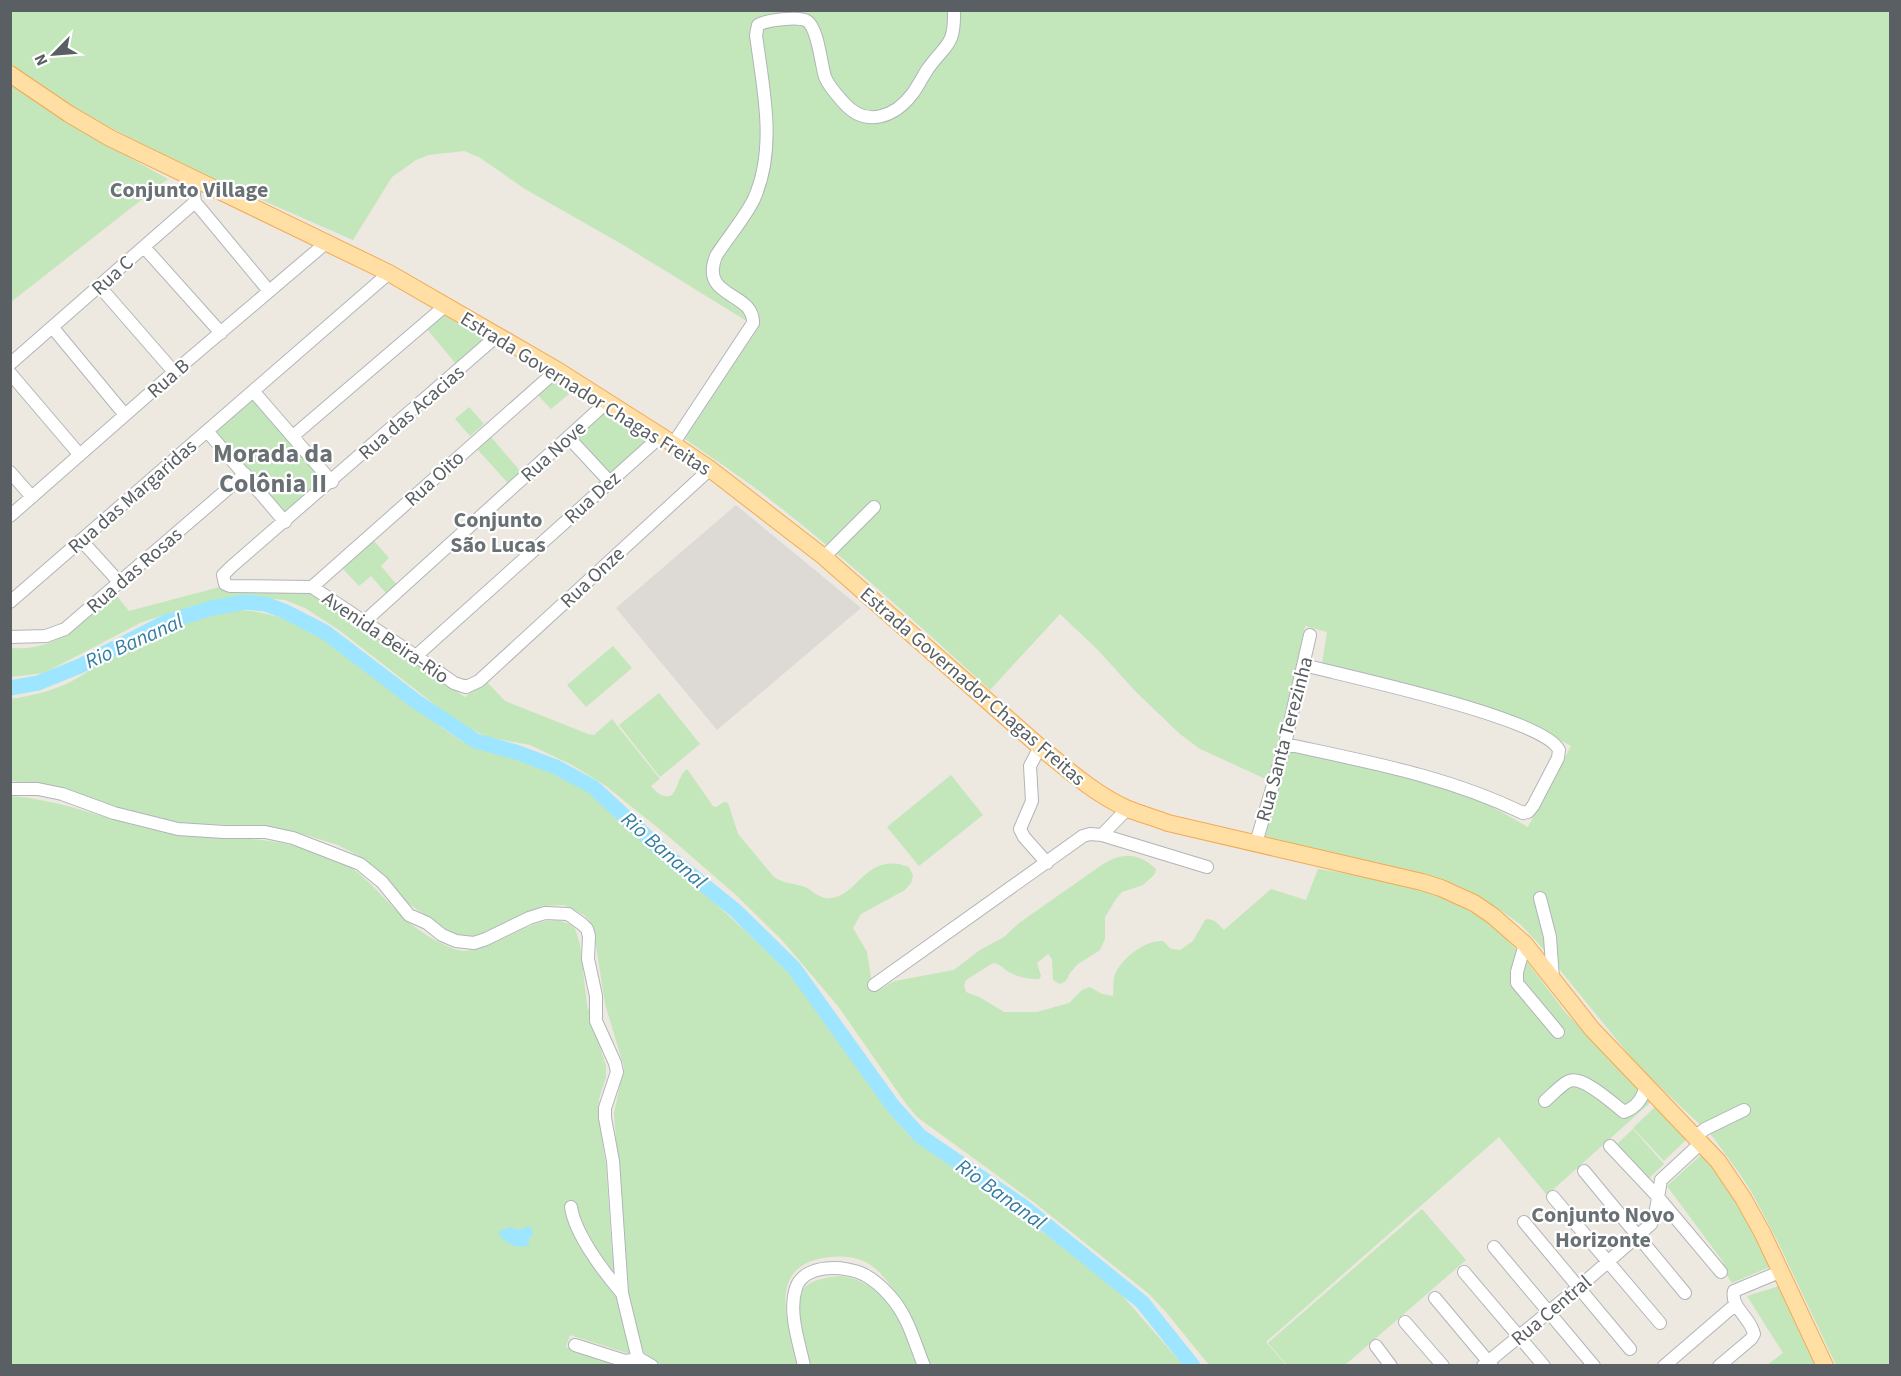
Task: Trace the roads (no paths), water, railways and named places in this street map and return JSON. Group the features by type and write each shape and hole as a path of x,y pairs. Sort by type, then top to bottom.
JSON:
{"main road":[{"name":"Estrada Governador Chagas Freitas","path":"10,74 79,120 157,162 218,189 389,273 557,370 667,440 710,469 824,557 1040,747 1089,787 1128,808 1168,823 1441,888 1473,903 1493,916 1525,944 1578,1014 1718,1161 1743,1198 1782,1271 1825,1365"}],"street":[{"name":"Rua Dez","path":"416,656 609,481 667,440 753,323 752,313 748,307 720,288 712,274 712,265 754,198 766,155 766,123 756,35 758,25 763,22 786,20 806,21 810,24 825,76 835,93 854,113 880,118 892,113 912,94 952,38 954,10"},
{"path":"192,178 195,201 269,291"},
{"name":"Rua C","path":"10,364 195,201 218,189"},
{"name":"Rua B","path":"10,516 327,242"},
{"path":"144,247 221,333"},
{"name":"Rua das Margaridas","path":"10,602 389,273"},
{"path":"100,286 174,372"},
{"path":"293,436 445,306"},
{"path":"53,328 125,415"},
{"name":"Rua das Acacias","path":"227,586 223,581 224,574 498,335"},
{"name":"Rua Oito","path":"312,587 557,370"},
{"path":"10,373 79,454"},
{"path":"254,392 332,482"},
{"name":"Rua Nove","path":"365,621 607,402"},
{"path":"207,431 285,522"},
{"path":"569,438 609,481"},
{"name":"Rua Onze","path":"473,685 710,469"},
{"path":"10,472 32,497"},
{"name":"Rua das Rosas","path":"10,637 27,638 59,633 120,583 244,474"},
{"path":"824,557 874,507"},
{"path":"81,540 120,583"},
{"name":"Avenida Beira-Rio","path":"227,586 312,587 454,683 466,687 473,685"},
{"name":"Rua Santa Terezinha","path":"1257,843 1286,744 1310,635"},
{"path":"1286,744 1437,779 1466,788 1523,813 1528,812 1533,806 1558,758 1559,750 1551,740 1489,713 1304,665"},
{"path":"1040,747 1030,766 1032,801 1020,829 1023,837 1047,863"},
{"path":"10,789 38,789 62,794 114,813 178,829 265,832 292,838 360,864 382,882 409,915 456,941 474,943 545,913 568,914 582,924 589,936 588,959 596,996 596,1021 617,1072 605,1108 613,1161 622,1293 634,1346 646,1362"},
{"path":"1102,835 1128,808"},
{"path":"874,985 1047,863 1075,840 1090,834 1102,835 1207,867"},
{"path":"1540,898 1550,937 1553,980"},
{"path":"1525,944 1517,972 1517,983 1558,1032"},
{"path":"1545,1101 1568,1080 1578,1080 1591,1086 1624,1112 1634,1108 1642,1098 1646,1086"},
{"name":"Rua Central","path":"1488,1364 1653,1221 1663,1178 1698,1140 1705,1129 1744,1110"},
{"path":"1610,1146 1658,1197 1721,1272"},
{"path":"1584,1171 1685,1293"},
{"path":"1552,1197 1660,1323"},
{"path":"571,1207 575,1222 598,1263 622,1293"},
{"path":"1524,1222 1630,1349"},
{"path":"1494,1247 1594,1365"},
{"path":"804,1365 794,1314 796,1288 804,1276 810,1273 836,1269 864,1274 891,1296 910,1329 924,1365"},
{"path":"1719,1365 1754,1334 1751,1324 1736,1304 1733,1294 1737,1288 1782,1271"},
{"path":"1464,1272 1544,1365"},
{"path":"1435,1298 1488,1364"},
{"path":"1665,1365 1736,1304"},
{"path":"1405,1322 1443,1365"},
{"path":"575,1345 625,1361 646,1362"},
{"path":"1376,1346 1391,1365"}],"water":[{"path":"529,1226 533,1235 529,1238 529,1245 521,1247 512,1245 499,1234 499,1231 511,1227 518,1230"}],"waterway":[{"name":"Rio Bananal","path":"10,688 38,683 80,666 166,622 212,608 245,602 265,604 284,611 325,632 417,702 476,741 516,752 556,767 593,787 669,857 735,910 794,968 893,1106 920,1136 1024,1207 1142,1302 1193,1366"}],"district":[{"name":"Conjunto Village","path":"189,189"},
{"name":"Morada da Colônia II","path":"273,468"},
{"name":"Conjunto São Lucas","path":"498,532"},
{"name":"Conjunto Novo Horizonte","path":"1603,1226"}]}
